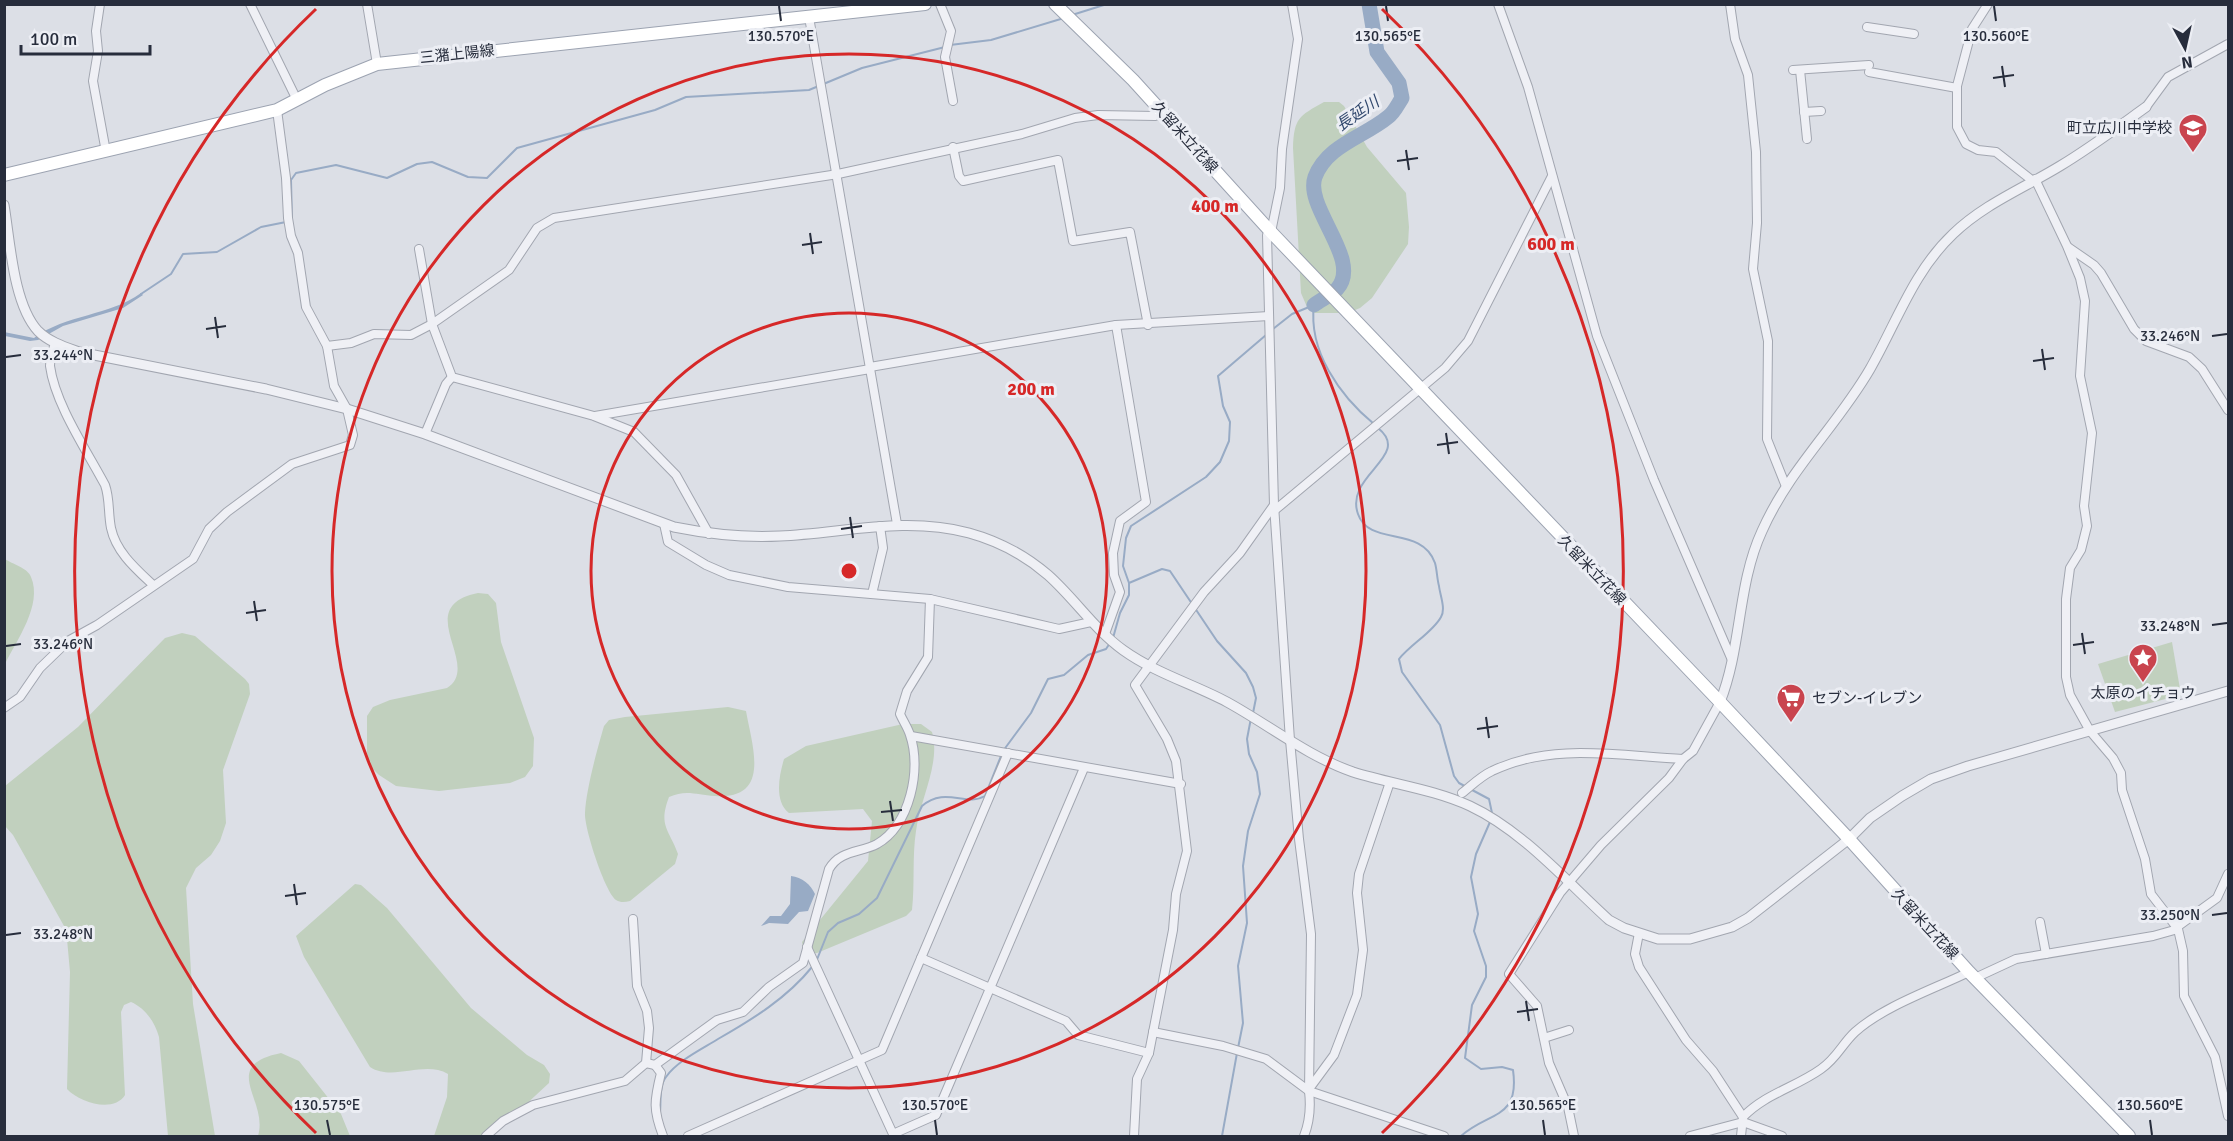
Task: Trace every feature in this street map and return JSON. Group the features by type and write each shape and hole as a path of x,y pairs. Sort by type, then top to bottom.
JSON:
{"main road":[{"name":"三潴上陽線","path":"4,176 277,110 325,85 377,64 925,4"},
{"name":"久留米立花線","path":"1055,4 1164,113 1270,232 1720,702 1849,839 1972,975 2128,1137"}],"street":[{"path":"100,4 93,81 106,152"},
{"path":"250,4 297,100"},
{"path":"367,4 377,64"},
{"path":"940,4 951,31 945,57 953,101"},
{"path":"1292,4 1298,39 1282,149 1280,188 1268,235 1275,507 1290,740 1311,934 1309,1122 1304,1137"},
{"path":"1498,4 1528,87 1586,289 1597,336 1653,480 1734,663"},
{"path":"1730,4 1735,39 1748,75 1756,152 1757,223 1753,269 1768,341 1767,439 1785,484"},
{"path":"1988,4 1972,29 1957,88 1957,127 1966,144 1978,150 1996,152 2034,180 2067,246 2080,278 2085,301 2080,376 2092,434 2084,506 2087,525 2081,550 2070,568 2066,599 2066,677 2070,695 2090,731 2113,758 2121,773 2122,790 2145,860 2151,894 2178,928 2183,951 2184,996 2215,1058 2229,1116"},
{"path":"809,16 897,524"},
{"path":"1867,27 1914,34"},
{"path":"1574,1137 1568,1107 1549,1064 1537,1006 1509,975 1568,883 1601,845 1693,751 1720,702 1734,663 1749,576 1761,532 1785,484 1871,369 1909,289 1932,257 1972,218 2059,167 2146,107 2168,77 2229,44"},
{"path":"1807,139 1796,70 1869,69 1957,88"},
{"path":"4,708 20,697 40,668 68,641 97,625 193,559 209,529 227,512 292,465 350,445 353,435 347,409 334,386 327,346 306,307 298,253 291,236 288,218 286,178 277,110"},
{"path":"1804,112 1821,111"},
{"path":"327,346 351,343 374,334 411,335 432,324 509,270 537,228 554,218 837,174 1022,134 1075,118 1098,115 1155,116 1164,113"},
{"path":"954,147 959,176 963,182 1058,160 1073,241 1130,232 1148,325"},
{"path":"1134,1137 1137,1079 1149,1053 1173,930 1176,894 1187,851 1181,784 1176,761 1167,739 1135,685 1204,592 1222,576 1275,507 1445,368 1468,341 1552,176"},
{"path":"4,205 16,277 24,307 37,330 55,343 79,352 266,388 347,409 426,434 664,524 709,534 779,537 897,524 934,525 971,533 1006,546 1048,575 1091,622 1116,644 1148,666 1217,697 1264,722 1290,740 1352,771 1470,806 1514,834 1609,920 1658,939 1690,939 1732,927 1748,918 1849,839 1870,818 1931,779 2229,691"},
{"path":"2067,246 2094,265 2101,273 2134,329 2146,341 2188,357 2202,369 2229,410"},
{"path":"419,249 432,324 452,376"},
{"path":"594,416 1116,325 1148,325 1269,316"},
{"path":"1106,635 1120,592 1114,575 1113,553 1120,521 1146,502 1116,325"},
{"path":"55,343 50,364 54,379 67,413 109,494 111,530 117,545 127,560 153,585"},
{"path":"452,376 594,416 634,432 676,475 709,534"},
{"path":"426,434 446,384 452,376"},
{"path":"664,524 668,542 706,565 729,575 788,587 930,599 1059,629 1091,622"},
{"path":"872,594 883,548 880,526"},
{"path":"486,1137 503,1121 533,1105 625,1081 717,1020 743,1012 769,987 798,969 803,963 834,861 851,852 877,844 897,827 910,800 914,773 911,736 900,714 907,691 928,657 930,599"},
{"path":"911,736 1181,784"},
{"path":"1462,793 1491,771 1527,757 1565,752 1683,759"},
{"path":"688,1137 882,1050 1008,753"},
{"path":"807,947 893,1134 936,1115 1084,768"},
{"path":"1309,1090 1335,1055 1357,995 1363,950 1357,892 1359,873 1390,782"},
{"path":"1690,1137 1743,1119 1762,1100 1819,1071 1838,1056 1854,1033 1877,1017 1972,975 2016,959 2153,936 2178,928 2217,898 2229,874"},
{"path":"633,919 637,986 647,1011 651,1064 661,1073 654,1103 655,1116 663,1137"},
{"path":"2040,922 2046,954"},
{"path":"1639,933 1635,954 1639,967 1686,1040 1713,1071 1743,1119 1782,1137"},
{"path":"921,958 1066,1021 1078,1035 1149,1053"},
{"path":"1544,1038 1569,1030"},
{"path":"1153,1032 1224,1046 1266,1059 1309,1090 1444,1137"},
{"path":"1741,1137 1743,1119"}],"green space":[{"path":"1324,102 1339,102 1344,106 1367,147 1406,193 1408,244 1372,298 1360,308 1348,313 1315,313 1307,307 1301,293 1294,138 1297,124 1303,115"},
{"path":"5,559 27,571 34,588 34,599 27,622 5,664"},
{"path":"478,593 488,594 496,603 501,642 534,738 533,766 525,777 510,783 439,791 396,786 369,765 367,716 373,707 390,700 447,688 456,678 457,665 448,623 450,611 459,600"},
{"path":"182,633 195,636 245,679 249,684 250,694 223,770 226,823 220,841 211,855 196,868 186,888 193,1004 215,1136 168,1136 159,1037 149,1016 131,1002 124,1005 121,1012 125,1095 113,1104 105,1105 88,1102 67,1089 70,972 64,926 13,835 5,826 5,786 78,727 165,638"},
{"path":"2172,642 2181,695 2115,712 2098,664"},
{"path":"728,707 746,711 754,754 751,780 745,789 733,795 686,793 669,797 664,815 666,827 678,854 675,864 630,901 616,900 606,885 596,859 585,813 595,758 604,726 609,720 625,717"},
{"path":"903,724 921,724 932,732 934,744 932,769 916,831 912,910 906,916 817,953 804,954 802,942 868,861 872,821 863,809 789,813 781,802 779,788 784,759 806,746"},
{"path":"355,884 361,885 387,908 471,1008 527,1055 544,1065 550,1074 549,1083 492,1136 434,1136 447,1097 448,1074 429,1069 389,1072 370,1067 304,957 296,936"},
{"path":"281,1053 299,1061 341,1114 350,1136 258,1136 260,1123 249,1075 252,1066 262,1059"}],"water":[{"path":"141,293 143,295 123,308 63,326 38,340 30,341 5,336 4,332 34,338 60,324 116,306"},
{"path":"791,876 806,882 815,894 808,911 799,912 788,924 769,923 761,926 770,916 781,916 790,904"}],"waterway":[{"path":"1072,15 1107,4"},
{"name":"長延川","path":"1314,305 1337,289 1343,277 1343,264 1339,249 1317,204 1314,190 1315,177 1328,157 1390,115 1402,98 1399,83 1377,52 1369,4"},
{"path":"950,45 991,40 1064,18"},
{"path":"292,222 291,180 296,173 336,165 387,178 417,164 432,162 468,177 487,178 517,148 655,110 686,97 809,90 862,68 945,47"},
{"path":"141,294 171,274 183,254 217,252 261,227 286,222"},
{"path":"1314,305 1313,322 1316,339 1329,371 1349,400 1374,424"},
{"path":"1273,329 1292,314 1314,305"},
{"path":"1113,638 1120,613 1129,595 1129,583 1123,566 1126,538 1131,526 1206,477 1220,462 1229,441 1230,422 1223,406 1218,376 1266,335"},
{"path":"1378,428 1387,438 1388,448 1360,488 1356,500 1358,514 1364,524 1373,530 1408,539 1428,551 1435,563 1443,606 1442,614 1437,622 1399,659 1402,672 1440,725 1454,776 1459,783 1489,799 1492,813"},
{"path":"1129,583 1162,569 1170,571 1217,641 1246,673 1256,698 1253,713"},
{"path":"816,962 828,932 838,923 859,914 877,898 922,806 939,798 978,799 985,796 1003,751 1031,713 1048,679 1064,675 1088,655 1106,649 1110,643"},
{"path":"1238,1048 1243,1023 1238,966 1247,923 1243,866 1248,831 1260,794 1257,772 1249,754 1247,739 1251,718"},
{"path":"1461,1136 1507,1106 1512,1098 1514,1086 1513,1070 1502,1067 1481,1069 1465,1058 1472,1005 1486,977 1486,966 1474,931 1478,914 1471,877 1476,854 1490,822"},
{"path":"660,1113 662,1085 671,1071 690,1056 769,1007 792,989 812,967"},
{"path":"1222,1136 1237,1053"}],"place":[{"name":"町立広川中学校","path":"2193,154"},
{"name":"太原のイチョウ","path":"2143,684"},
{"name":"セブン-イレブン","path":"1791,724"}]}
